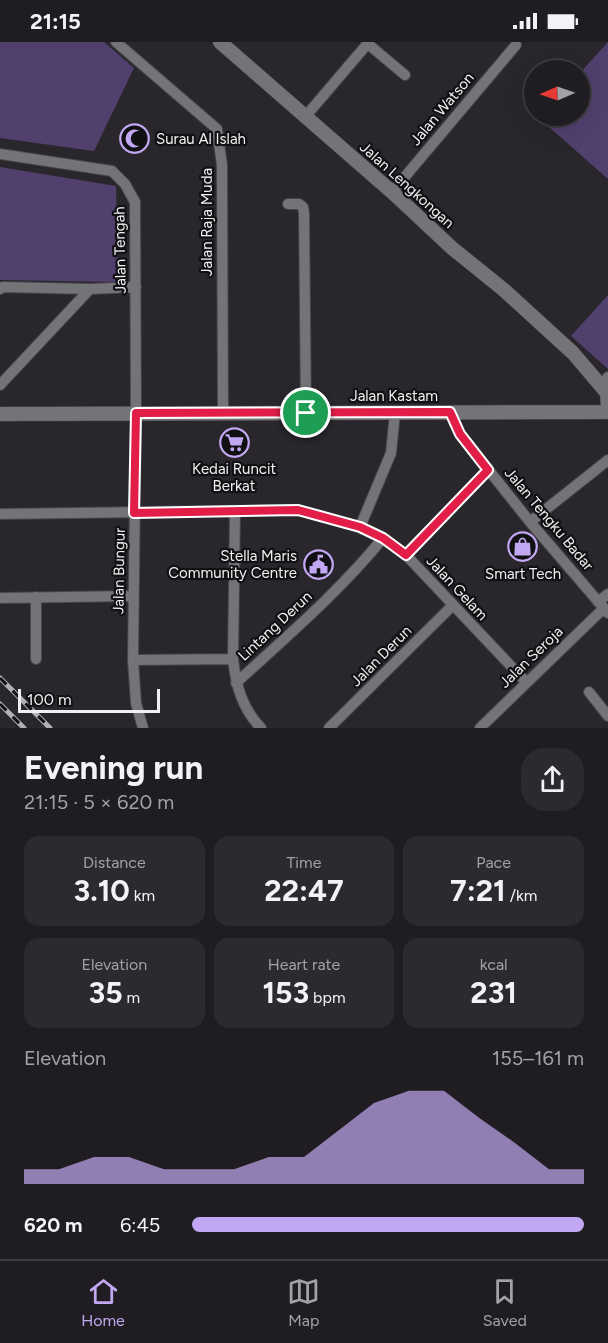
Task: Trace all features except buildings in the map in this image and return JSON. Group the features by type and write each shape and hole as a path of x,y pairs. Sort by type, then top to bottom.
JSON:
{"street":[{"name":"Jalan Raja Muda","path":"116,42 217,129 222,165 222,413"},
{"name":"Jalan Lengkongan","path":"220,42 573,353 607,393 608,407"},
{"path":"305,117 369,43 405,75"},
{"name":"Jalan Watson","path":"392,192 516,45"},
{"name":"Jalan Tengah","path":"0,154 112,171 125,184 135,202 136,413"},
{"path":"288,204 298,204 303,207 304,213 306,413"},
{"path":"0,289 3,287 90,289 136,287"},
{"path":"0,385 90,289"},
{"name":"Jalan Lengkongan","path":"573,353 583,356 608,377"},
{"name":"Jalan Tengku Badar","path":"450,412 460,434 488,470 603,608"},
{"name":"Jalan Kastam","path":"0,414 608,412"},
{"name":"Jalan Bungur","path":"136,413 133,660 136,703 143,728"},
{"path":"360,527 391,453 395,413"},
{"path":"530,522 608,460"},
{"path":"406,555 488,470"},
{"name":"Jalan Gelam","path":"0,514 298,510 360,527 383,538 406,555 526,682"},
{"path":"235,511 233,659 236,683 252,718 261,728"},
{"name":"Lintang Derun","path":"236,683 318,607 363,562 383,538"},
{"name":"Jalan Seroja","path":"480,728 603,608 608,594"},
{"path":"0,598 133,596"},
{"path":"36,597 36,659"},
{"name":"Jalan Derun","path":"329,728 453,605"},
{"path":"133,660 233,659"},
{"path":"589,692 608,716"}],"shaded area":[{"path":"0,42 104,42 134,68 94,151 0,138"},
{"path":"608,42 608,179 548,126 590,126 590,62"},
{"path":"0,167 116,186 118,282 0,280"},
{"path":"608,295 608,369 571,336"}],"railway":[{"path":"0,678 50,728"},
{"path":"0,704 24,728"}],"place":[{"name":"Surau Al Islah","path":"135,139"},
{"name":"Kedai Runcit Berkat","path":"234,442"},
{"name":"Smart Tech","path":"523,547"},
{"name":"Stella Maris Community Centre","path":"318,565"}],"route":[{"path":"450,412 460,434 488,470 406,555 383,538 360,527 298,510 134,513 136,413 306,413 450,412"}]}
